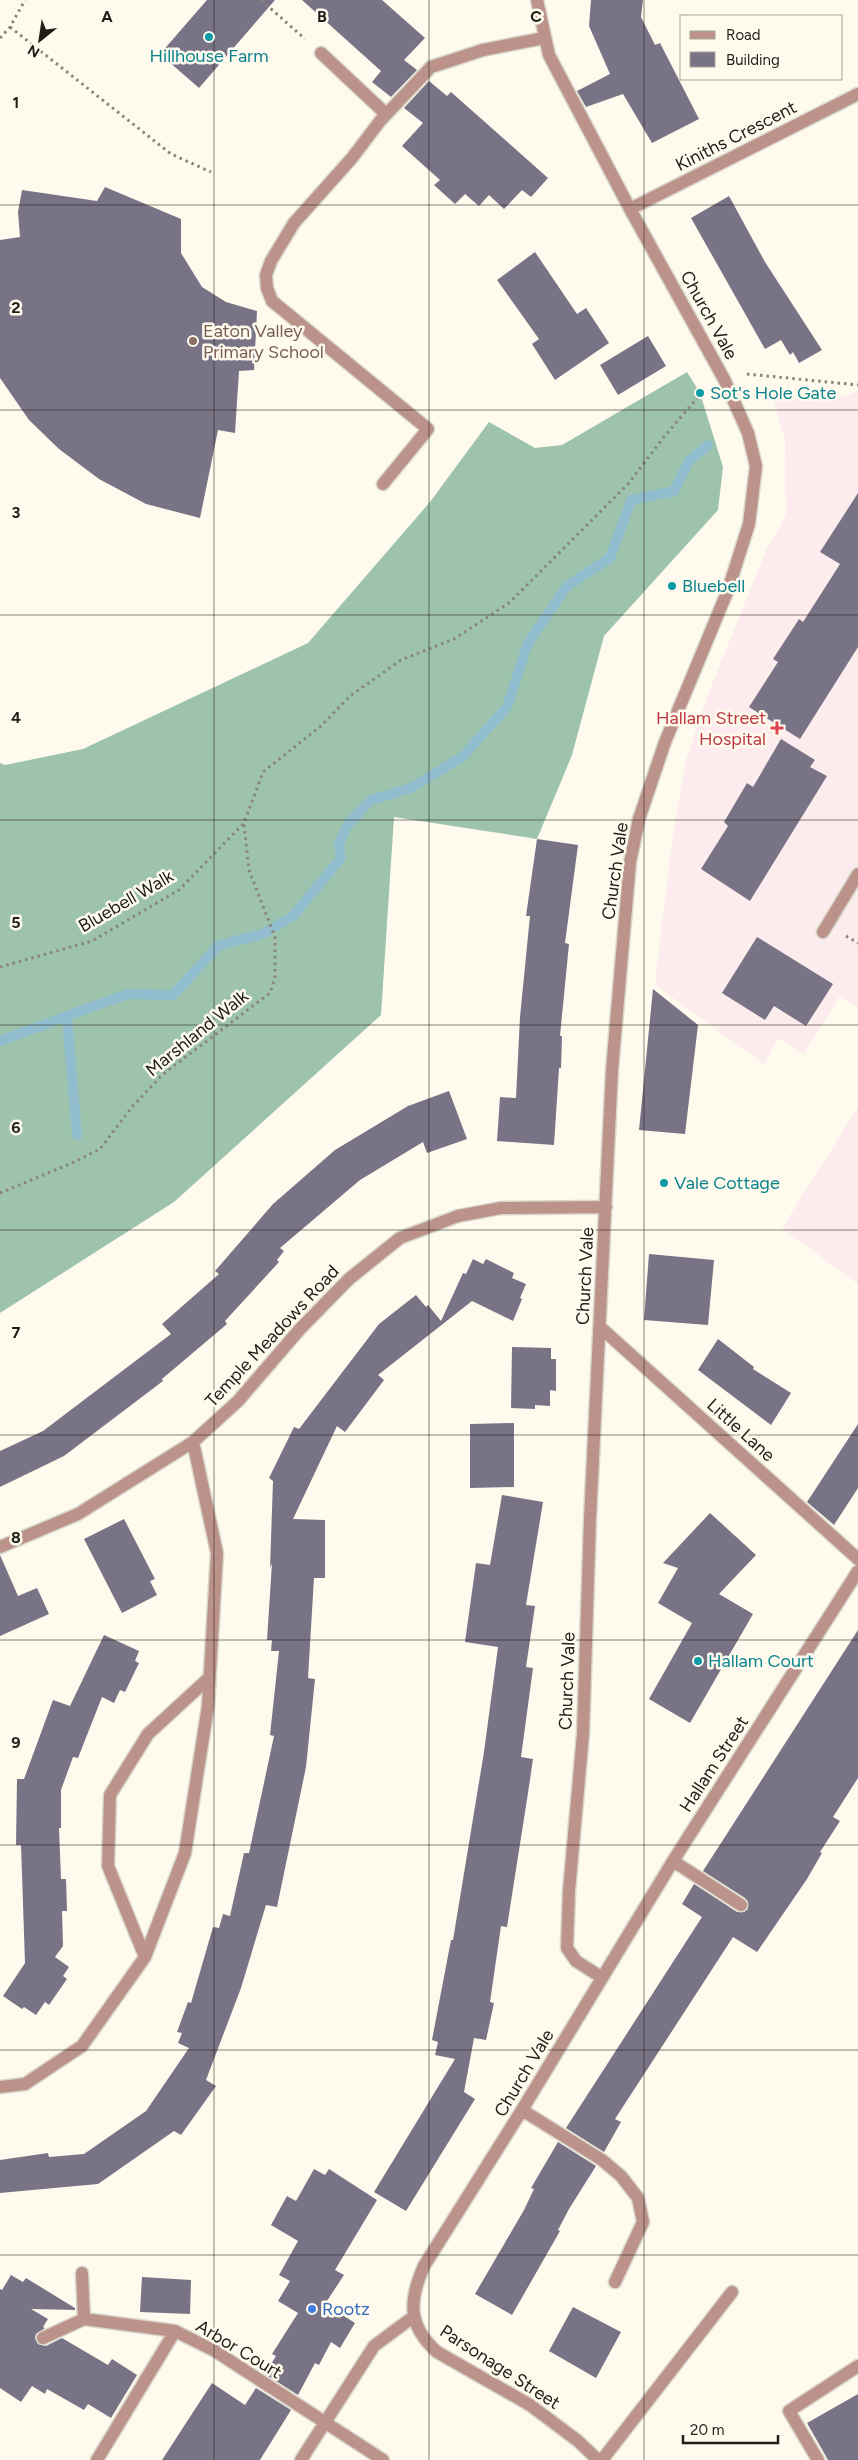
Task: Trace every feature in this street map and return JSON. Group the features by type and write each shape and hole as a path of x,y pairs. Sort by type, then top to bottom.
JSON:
{"street":[{"name":"Church Vale","path":"414,2317 412,2298 424,2266 522,2110 601,1977 576,1962 567,1948 569,1891 583,1734 612,1070 630,862 639,818 665,742 728,590 749,524 756,466 748,433 724,379 630,209 550,55 544,38 537,0"},
{"path":"383,484 428,429 272,302 267,288 266,275 271,261 294,223 352,158 386,114 431,67 483,50 544,38"},
{"path":"321,53 386,114"},
{"name":"Kiniths Crescent","path":"630,209 858,94"},
{"path":"823,932 858,874"},
{"name":"Temple Meadows Road","path":"0,1547 78,1514 193,1442 238,1401 300,1329 349,1279 400,1238 458,1216 501,1208 606,1207"},
{"name":"Little Lane","path":"600,1327 858,1559"},
{"path":"0,2087 25,2084 82,2046 145,1957 185,1853 208,1706 217,1553 193,1442"},
{"name":"Hallam Street","path":"601,1977 858,1571"},
{"path":"145,1957 108,1866 110,1794 148,1734 210,1677"},
{"path":"673,1861 741,1905"},
{"path":"522,2110 602,2160 621,2176 638,2198 643,2222 615,2282"},
{"path":"43,2338 84,2319 82,2273"},
{"path":"602,2460 732,2292"},
{"path":"301,2460 374,2346 414,2317"},
{"name":"Parsonage Street","path":"414,2317 427,2344 437,2352 530,2406 578,2441 598,2460"},
{"name":"Arbor Court","path":"84,2319 175,2332 215,2351 324,2424 383,2460"},
{"path":"97,2460 175,2332"},
{"path":"818,2460 789,2411 858,2366"}],"path":[{"path":"0,38 10,27 25,0"},
{"path":"261,0 321,53"},
{"path":"10,27 171,154 211,172"},
{"path":"745,374 858,385"},
{"path":"244,823 263,772 321,726 350,696 401,660 454,639 509,603 628,484 700,393 724,379"},
{"name":"Marshland Walk","path":"0,1193 72,1163 100,1149 132,1107 162,1075 270,993 275,978 275,937 270,918 249,870 244,823"},
{"name":"Bluebell Walk","path":"0,966 92,941 178,890 244,823"}],"shaded area":[{"name":"Hallam Street Hospital","path":"855,392 858,393 858,1009 840,996 803,1054 779,1038 764,1064 655,985 672,839 686,760 707,697 768,545 778,532 786,513 785,441 772,396 819,402 819,393 843,397"},
{"path":"858,1107 858,1284 782,1228"}],"green space":[{"path":"687,372 700,393 723,467 718,510 604,636 572,755 537,839 394,817 381,1015 174,1202 0,1313 0,763 5,765 83,749 308,643 430,502 489,422 535,448 562,445"}],"building":[{"name":"Hillhouse Farm","path":"207,0 275,0 199,88 160,54"},
{"path":"302,0 382,0 425,38 404,60 417,70 391,97 372,82 381,71"},
{"path":"591,0 643,0 641,17 655,45 660,43 699,119 652,143 623,94 586,107 577,91 610,74 589,26"},
{"path":"429,81 447,96 451,92 548,178 531,197 522,190 504,209 489,195 479,206 465,194 455,204 434,185 440,180 402,146 423,123 404,108"},
{"path":"105,187 181,219 181,253 202,287 226,302 257,311 254,370 239,371 235,433 218,430 200,518 146,504 99,479 59,449 29,420 0,378 0,240 20,237 18,212 22,190 97,201"},
{"path":"729,196 765,262 822,350 799,363 793,352 790,355 781,340 765,349 691,218"},
{"path":"535,252 577,314 586,308 609,343 555,380 532,344 539,339 497,280"},
{"path":"648,336 666,366 618,395 600,365"},
{"path":"858,493 858,647 800,739 749,707 778,662 773,659 799,619 803,622 840,564 820,552"},
{"path":"781,739 815,760 810,767 827,776 750,901 701,869 728,826 724,822 747,783 753,787"},
{"path":"537,839 578,845 565,943 569,944 560,1036 562,1036 561,1068 559,1068 554,1145 497,1141 500,1097 516,1098 520,1017 530,916 526,916"},
{"path":"757,937 833,984 806,1026 774,1006 765,1020 722,993"},
{"path":"653,989 698,1025 685,1134 639,1130"},
{"path":"449,1091 467,1139 427,1153 423,1142 360,1180 280,1248 284,1251 277,1260 279,1262 225,1321 227,1324 162,1379 163,1381 64,1456 0,1487 0,1451 43,1431 171,1334 162,1324 219,1274 215,1271 273,1204 335,1150 408,1106"},
{"path":"649,1254 714,1260 708,1325 644,1320"},
{"path":"473,1259 483,1264 486,1259 514,1273 512,1278 526,1284 513,1321 472,1301 378,1375 384,1380 345,1432 337,1426 293,1519 325,1520 325,1578 314,1578 308,1678 315,1679 306,1767 277,1907 266,1905 241,1988 206,2080 216,2086 181,2135 174,2131 98,2184 0,2193 0,2160 48,2153 49,2157 84,2154 146,2111 189,2048 178,2043 182,2033 177,2032 188,2002 191,2003 213,1927 219,1928 223,1914 230,1916 244,1853 249,1853 274,1736 270,1735 279,1651 271,1651 272,1640 267,1640 272,1563 270,1568 273,1481 269,1478 294,1427 299,1429 379,1324 416,1295 426,1307 428,1305 441,1321 463,1273 466,1274"},
{"path":"718,1339 754,1367 753,1369 791,1393 771,1425 698,1370"},
{"path":"512,1347 551,1348 551,1359 556,1359 556,1391 550,1390 550,1406 535,1405 535,1409 511,1408"},
{"path":"514,1423 514,1487 470,1488 470,1424"},
{"path":"858,1424 858,1488 834,1525 807,1502"},
{"path":"502,1495 543,1502 526,1605 535,1606 526,1667 533,1668 521,1757 533,1759 507,1927 501,1926 490,2002 494,2003 486,2040 474,2038 464,2092 475,2099 406,2211 374,2192 455,2059 435,2055 438,2042 432,2040 451,1940 453,1940 484,1752 498,1647 465,1642 476,1563 490,1565"},
{"name":"Hallam Court","path":"710,1513 756,1555 719,1594 753,1614 690,1723 649,1699 692,1623 658,1603 678,1568 663,1563"},
{"path":"124,1519 155,1579 150,1581 157,1595 122,1613 84,1539"},
{"path":"0,1555 18,1596 37,1588 49,1614 0,1636"},
{"path":"858,1630 858,1778 833,1817 840,1821 820,1852 822,1853 807,1879 757,1952 733,1937 615,2119 621,2122 604,2152 566,2128 702,1917 682,1904 694,1884 737,1912 744,1912 748,1909 748,1902 745,1898 703,1871"},
{"path":"104,1635 139,1651 135,1661 139,1663 125,1692 120,1690 114,1703 102,1697 78,1758 73,1757 61,1790 61,1828 59,1828 61,1879 66,1879 67,1911 62,1911 63,1946 55,1957 69,1967 63,1976 67,1979 49,2005 45,2002 36,2015 24,2007 22,2009 3,1996 25,1963 21,1845 16,1845 17,1779 24,1779 53,1700 70,1706"},
{"path":"558,2142 596,2166 569,2209 558,2230 560,2231 512,2315 475,2294 524,2210 534,2189 531,2188"},
{"path":"314,2169 325,2175 329,2169 377,2200 335,2270 344,2275 325,2304 355,2323 340,2348 331,2342 319,2365 315,2363 298,2395 265,2374 276,2356 272,2354 298,2313 278,2301 290,2281 279,2275 298,2241 271,2225 287,2196 296,2201"},
{"path":"11,2275 23,2282 26,2278 75,2308 75,2310 31,2309 48,2319 43,2327 45,2328 36,2334 35,2338 38,2344 46,2346 62,2338 108,2365 112,2359 137,2375 111,2418 88,2404 84,2410 47,2389 45,2394 32,2386 21,2402 0,2388 0,2289 2,2290"},
{"path":"142,2277 191,2280 190,2314 140,2312"},
{"path":"573,2307 621,2332 596,2378 549,2351"},
{"path":"212,2383 245,2405 256,2388 291,2410 260,2460 162,2460"},
{"path":"858,2394 858,2460 828,2460 807,2423"}],"waterway":[{"path":"0,1041 127,994 173,995 219,945 263,934 293,916 341,858 339,844 348,824 371,800 411,788 463,756 507,707 528,643 567,586 610,558 631,500 674,491 689,461 708,445"},
{"path":"67,1018 77,1135"}],"place":[{"name":"Hillhouse Farm","path":"209,37"},
{"name":"Eaton Valley Primary School","path":"193,341"},
{"name":"Sot's Hole Gate","path":"700,393"},
{"name":"Bluebell","path":"672,586"},
{"name":"Hallam Street Hospital","path":"777,728"},
{"name":"Vale Cottage","path":"664,1183"},
{"name":"Hallam Court","path":"698,1661"},
{"name":"Rootz","path":"312,2309"}]}
